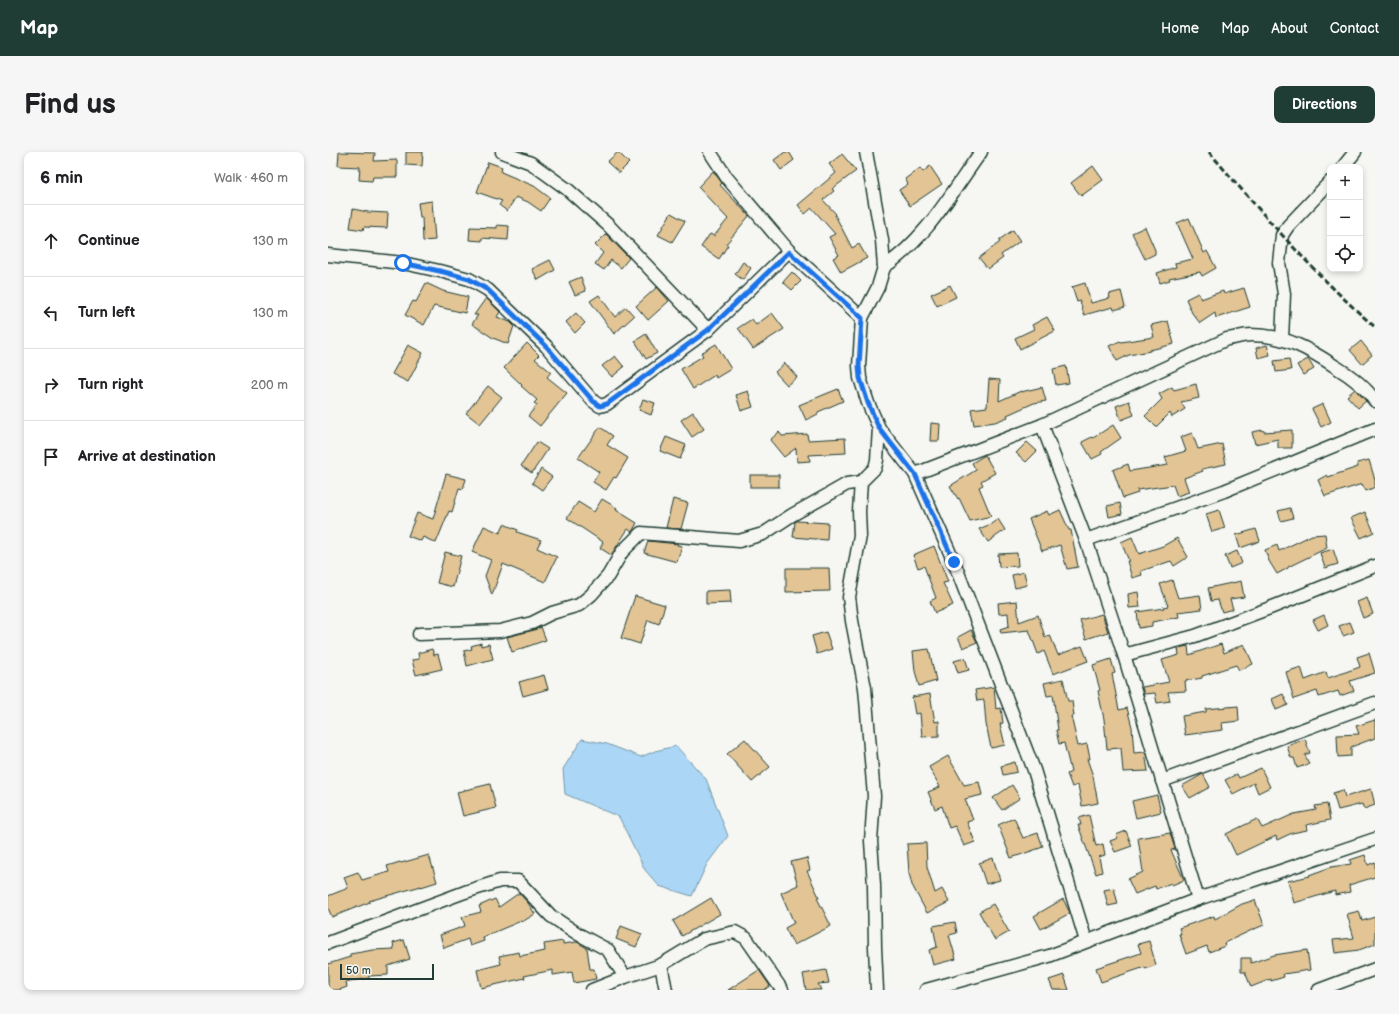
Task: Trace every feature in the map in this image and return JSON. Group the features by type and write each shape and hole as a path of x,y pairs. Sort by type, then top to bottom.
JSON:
{"street":[{"path":"502,152 531,163 567,189 608,225 708,330"},
{"path":"710,152 727,178 789,252 862,318"},
{"path":"866,152 882,240 884,267 878,287 862,318 859,366 860,378 868,403 879,428 915,474 954,562 1034,770 1086,941"},
{"path":"884,267 914,243 933,220 981,152"},
{"path":"1345,164 1355,152"},
{"path":"1282,339 1284,294 1279,263 1282,235 1288,226 1327,185"},
{"path":"328,255 403,263 469,279 488,290 546,346 593,401 600,406 607,404 708,330 789,252"},
{"path":"915,474 1042,425 1227,339 1251,335 1282,339 1299,344 1313,351 1357,380 1375,401"},
{"path":"1042,425 1086,540 1124,655 1198,899"},
{"path":"419,634 500,630 532,623 552,613 579,605 591,595 608,576 622,552 641,533 739,541 763,534 792,515 847,484 861,482 875,468 879,428"},
{"path":"1086,540 1224,491 1375,429"},
{"path":"861,482 859,510 860,536 850,597 852,621 866,688 874,796 871,841 874,885 877,990"},
{"path":"1124,655 1195,636 1375,566"},
{"path":"1162,781 1375,703"},
{"path":"926,990 1049,956 1198,899 1375,839"},
{"path":"328,944 465,892 500,881 518,882 551,916 578,934 608,950 625,977"},
{"path":"592,990 661,965 704,939 735,932 746,938 782,990"},
{"path":"661,965 666,990"},
{"path":"1319,990 1375,969"}],"water":[{"path":"582,739 607,744 641,757 655,751 676,746 706,779 728,836 707,864 692,896 659,886 645,870 619,817 565,794 563,769"}],"building":[{"path":"339,152 375,153 374,161 397,160 397,177 373,177 372,181 359,180 360,167 338,166"},
{"path":"406,152 423,152 422,166 406,165"},
{"path":"618,152 629,163 619,173 607,162"},
{"path":"785,152 789,152 794,160 781,170 774,160"},
{"path":"842,154 856,171 832,189 834,191 823,200 836,214 835,215 852,248 859,244 867,258 841,272 833,258 839,255 829,237 835,234 812,208 805,214 798,205 836,173 829,164"},
{"path":"488,162 502,167 501,172 534,186 550,198 541,211 528,202 516,197 507,211 499,205 502,201 477,192"},
{"path":"930,166 942,184 910,206 899,190 908,184 905,179 920,168 923,172"},
{"path":"1093,166 1103,180 1081,196 1071,183"},
{"path":"713,171 722,183 720,185 749,216 726,244 728,245 719,259 701,247 710,234 714,236 728,219 698,187"},
{"path":"432,201 435,240 423,241 422,217 420,217 418,203"},
{"path":"353,209 368,212 388,213 387,228 364,227 363,230 350,228"},
{"path":"671,213 685,221 672,242 658,235"},
{"path":"1189,218 1204,253 1207,251 1216,268 1202,276 1200,272 1169,278 1170,280 1160,283 1157,273 1176,267 1175,263 1193,259 1177,223"},
{"path":"497,225 509,226 508,240 482,238 482,241 469,240 470,227 497,228"},
{"path":"1145,227 1155,250 1155,254 1145,259 1132,233"},
{"path":"1013,230 1020,241 1001,255 1003,258 988,269 979,258"},
{"path":"606,234 629,258 621,268 611,260 604,270 595,264 603,253 595,245"},
{"path":"550,260 555,270 538,280 532,269"},
{"path":"743,262 751,268 743,280 735,274"},
{"path":"792,272 801,281 792,290 783,282"},
{"path":"581,277 586,291 575,295 569,282"},
{"path":"426,283 443,291 468,297 465,313 434,306 424,325 405,315 413,301 416,302"},
{"path":"1085,283 1091,303 1110,298 1109,294 1121,291 1125,307 1114,310 1113,307 1084,315 1080,301 1077,302 1072,287"},
{"path":"950,285 956,297 937,306 931,294"},
{"path":"657,287 669,301 648,320 636,306"},
{"path":"1244,288 1250,307 1216,318 1215,313 1200,323 1192,313 1186,299 1198,293 1201,299 1223,291 1224,294"},
{"path":"599,295 615,317 626,307 634,316 614,334 590,301"},
{"path":"486,298 500,312 497,317 510,322 514,326 508,344 493,338 472,324 478,315 474,315"},
{"path":"576,313 585,323 575,333 566,322"},
{"path":"772,313 784,329 753,349 738,328 752,319 756,325"},
{"path":"1047,317 1055,331 1020,349 1015,338 1034,329 1032,325"},
{"path":"1168,321 1174,344 1129,355 1117,361 1109,346 1120,341 1154,337 1151,325"},
{"path":"646,334 657,353 646,359 635,341"},
{"path":"1361,341 1372,355 1362,364 1350,350"},
{"path":"527,343 539,355 535,359 551,372 547,377 567,393 540,426 528,416 537,405 534,403 537,400 504,368"},
{"path":"716,344 731,369 716,378 715,375 693,389 681,369 703,356 701,353"},
{"path":"408,345 423,353 408,382 392,374"},
{"path":"1267,345 1270,355 1258,358 1256,348"},
{"path":"615,356 624,367 612,377 602,366"},
{"path":"1289,359 1291,370 1276,372 1274,361"},
{"path":"1308,359 1314,369 1303,375 1297,365"},
{"path":"785,363 797,377 787,385 775,372"},
{"path":"1066,366 1069,383 1056,385 1053,369"},
{"path":"989,379 1000,380 999,401 1021,391 1042,387 1046,401 1034,403 995,422 974,425 971,409 987,407"},
{"path":"1196,384 1199,398 1181,402 1185,409 1172,417 1170,413 1156,427 1145,416 1162,399 1159,394 1172,387 1174,390"},
{"path":"488,386 502,397 480,424 466,413"},
{"path":"838,389 843,401 818,412 818,414 806,420 799,405"},
{"path":"1355,389 1366,401 1358,408 1347,396"},
{"path":"748,391 753,407 741,411 736,395"},
{"path":"643,399 655,403 651,415 639,410"},
{"path":"1129,401 1134,415 1121,420 1116,406"},
{"path":"1323,404 1331,422 1321,427 1312,409"},
{"path":"693,412 704,429 692,437 681,420"},
{"path":"931,423 940,424 939,441 930,441"},
{"path":"1113,425 1121,438 1101,452 1102,454 1092,459 1082,442 1092,437 1093,438"},
{"path":"600,427 613,436 607,445 628,458 616,478 614,477 606,490 593,482 599,472 578,458"},
{"path":"1263,430 1264,432 1292,430 1292,448 1278,448 1278,439 1255,444 1252,432"},
{"path":"779,432 782,436 807,434 808,440 845,438 846,453 809,455 810,461 797,462 796,448 784,457 770,440"},
{"path":"1192,433 1198,449 1222,444 1226,464 1202,469 1203,471 1184,478 1189,492 1177,496 1173,485 1137,490 1138,493 1123,498 1113,470 1128,464 1130,471 1168,465 1165,457 1186,451 1181,437"},
{"path":"666,437 686,445 680,459 660,451"},
{"path":"537,442 548,449 532,473 521,466"},
{"path":"1027,442 1037,451 1026,462 1016,453"},
{"path":"985,455 995,473 981,481 983,485 979,487 991,516 970,521 959,498 958,499 950,486 976,470 972,463"},
{"path":"1369,460 1375,480 1375,487 1366,491 1362,484 1325,496 1318,480 1327,475 1328,477 1358,467 1357,463"},
{"path":"541,469 552,477 542,490 532,483"},
{"path":"446,474 466,479 463,489 459,488 452,512 449,511 436,543 423,537 421,541 408,536 417,513 433,519"},
{"path":"750,475 779,475 779,487 750,487"},
{"path":"602,499 637,523 632,532 628,529 611,555 600,548 603,542 567,518 578,502 594,512"},
{"path":"673,499 688,503 681,529 666,528"},
{"path":"1120,503 1122,514 1109,517 1107,506"},
{"path":"1290,508 1293,518 1281,521 1278,511"},
{"path":"1060,510 1069,530 1071,530 1078,567 1067,569 1060,545 1042,551 1029,519 1047,511 1049,515"},
{"path":"1219,510 1225,528 1212,532 1206,514"},
{"path":"1365,512 1374,532 1361,538 1351,518"},
{"path":"998,519 1005,530 988,542 979,529"},
{"path":"795,522 828,523 827,540 793,537"},
{"path":"504,524 518,530 517,532 541,540 537,548 557,557 545,582 503,564 492,595 485,576 491,560 472,552 484,526 500,533"},
{"path":"1256,529 1260,541 1240,548 1236,535"},
{"path":"1325,534 1327,548 1277,574 1269,561 1265,550 1277,545 1279,551 1312,535"},
{"path":"1132,537 1139,554 1163,546 1177,538 1188,557 1174,566 1171,561 1141,571 1142,575 1132,578 1127,561 1129,561 1121,542"},
{"path":"648,541 678,544 677,545 682,546 677,562 644,553"},
{"path":"934,546 948,582 943,583 953,605 935,613 930,601 936,598 924,566 918,568 913,555"},
{"path":"1333,549 1338,564 1325,568 1320,553"},
{"path":"1237,551 1242,563 1230,568 1225,556"},
{"path":"445,552 461,556 453,587 437,583"},
{"path":"1017,553 1018,566 999,567 998,554"},
{"path":"786,568 829,568 830,591 786,592"},
{"path":"1024,572 1027,585 1015,588 1012,575"},
{"path":"1172,580 1178,598 1200,595 1202,609 1178,612 1179,617 1152,622 1152,626 1139,628 1137,612 1164,608 1163,607 1168,606 1160,584"},
{"path":"1241,581 1244,597 1230,599 1233,609 1222,612 1218,600 1211,601 1208,588"},
{"path":"730,590 731,603 706,604 706,591"},
{"path":"1138,592 1140,607 1129,608 1128,594"},
{"path":"635,596 665,605 659,624 648,620 640,644 621,638"},
{"path":"1367,598 1373,614 1363,618 1357,602"},
{"path":"1017,601 1019,622 1038,615 1045,637 1050,635 1058,655 1082,646 1088,661 1053,674 1044,651 1038,654 1029,630 1001,633 1000,629 1009,626 1008,613 999,614 998,603"},
{"path":"1102,614 1108,632 1086,639 1080,620"},
{"path":"1324,615 1328,625 1318,630 1313,620"},
{"path":"1350,622 1354,632 1343,636 1339,626"},
{"path":"541,627 546,640 512,652 507,637"},
{"path":"971,630 977,642 963,648 958,637"},
{"path":"826,632 832,649 817,654 812,636"},
{"path":"481,643 481,646 489,644 493,659 467,666 464,651 472,649 471,646"},
{"path":"1221,644 1224,653 1244,644 1253,664 1239,670 1236,665 1202,676 1202,678 1185,681 1186,691 1168,692 1170,701 1157,703 1155,693 1144,694 1142,687 1169,682 1162,660 1179,655 1178,648 1188,646 1189,655"},
{"path":"432,649 434,655 438,654 442,669 416,675 412,660 419,659 418,653"},
{"path":"929,649 936,681 919,686 915,671 913,651"},
{"path":"1369,653 1375,673 1350,681 1354,691 1340,696 1338,691 1319,697 1317,691 1294,699 1286,672 1301,667 1305,680 1326,672 1328,678 1360,667 1357,657"},
{"path":"965,658 969,670 958,673 954,661"},
{"path":"1111,659 1115,673 1112,674 1119,710 1127,708 1132,727 1134,753 1145,752 1148,771 1123,772 1121,748 1107,749 1104,719 1098,691 1100,690 1093,665"},
{"path":"544,675 548,689 523,696 519,682"},
{"path":"1063,679 1068,701 1072,701 1074,716 1071,716 1078,746 1087,744 1090,759 1087,759 1093,776 1098,803 1082,806 1078,785 1072,787 1067,774 1071,772 1064,743 1059,744 1056,730 1058,730 1053,695 1047,696 1044,683"},
{"path":"994,687 996,709 1001,708 1003,723 1000,724 1005,745 991,748 986,724 984,700 977,701 975,690"},
{"path":"930,694 935,722 939,721 939,736 922,737 920,713 915,714 912,697"},
{"path":"1283,694 1288,705 1276,710 1272,699"},
{"path":"1238,706 1239,721 1222,723 1223,730 1185,735 1182,716 1206,712 1206,709"},
{"path":"1375,720 1375,738 1351,747 1351,756 1338,757 1337,735 1359,734 1356,726"},
{"path":"745,739 770,767 752,782 727,754"},
{"path":"1305,739 1310,753 1305,755 1309,764 1297,768 1294,758 1291,758 1287,746"},
{"path":"948,756 964,785 979,782 982,795 965,799 973,820 967,822 975,842 964,846 955,826 949,828 942,806 935,809 928,792 940,787 929,767"},
{"path":"1015,762 1017,772 1003,775 1001,766"},
{"path":"1261,768 1270,787 1258,793 1254,783 1233,794 1225,780 1237,774 1239,778"},
{"path":"1203,774 1210,787 1190,798 1182,786"},
{"path":"490,784 496,808 463,816 457,792"},
{"path":"1012,785 1020,798 1002,810 993,798"},
{"path":"1371,789 1375,805 1364,809 1362,804 1338,810 1333,793 1343,790 1345,797"},
{"path":"1157,795 1161,812 1136,818 1132,801"},
{"path":"1327,804 1330,820 1306,825 1307,830 1292,833 1277,840 1276,836 1236,855 1226,834 1257,819 1262,828 1294,814 1316,810 1315,806"},
{"path":"1089,815 1096,846 1103,844 1105,855 1099,857 1102,872 1096,874 1078,825 1081,825 1079,818"},
{"path":"1014,818 1023,838 1038,833 1043,847 1011,858 998,825"},
{"path":"1126,831 1132,846 1115,852 1110,841 1118,838 1116,835"},
{"path":"1170,833 1175,849 1171,850 1184,880 1156,889 1155,886 1135,894 1128,879 1143,872 1138,838"},
{"path":"926,843 927,867 935,893 942,889 949,902 927,913 912,885 909,873 907,844"},
{"path":"429,855 437,882 369,901 370,902 332,917 328,908 328,896 348,888 344,877 358,872 362,880 389,872 387,866"},
{"path":"1365,855 1368,865 1375,862 1375,877 1349,885 1350,892 1335,895 1335,891 1294,903 1288,881 1310,876 1309,875 1331,867 1351,864 1350,860"},
{"path":"807,858 810,870 807,871 819,897 817,898 831,926 794,945 785,928 794,923 781,893 798,885 791,862"},
{"path":"993,858 1000,880 986,884 979,863"},
{"path":"1114,888 1118,904 1108,906 1104,890"},
{"path":"519,893 535,914 522,922 521,921 483,937 484,941 470,946 468,939 444,948 440,935 465,926 462,917 481,912 479,906 495,899 499,907"},
{"path":"711,898 720,914 682,936 673,921"},
{"path":"1063,899 1070,913 1041,929 1034,916"},
{"path":"1255,900 1264,925 1224,943 1225,946 1209,952 1207,946 1186,954 1179,934 1181,934 1179,928 1214,916 1215,919 1242,904"},
{"path":"993,904 1009,932 995,940 979,912"},
{"path":"1359,911 1362,921 1375,917 1375,944 1359,950 1335,953 1333,940 1354,938 1347,914"},
{"path":"955,922 957,933 949,935 956,959 933,965 929,950 937,947 933,926"},
{"path":"621,926 642,934 636,947 616,939"},
{"path":"404,940 410,959 388,966 388,975 369,976 369,978 346,982 347,987 339,990 328,990 328,964 350,957 350,954 373,950 394,949 393,943"},
{"path":"563,941 563,944 577,942 587,948 590,969 594,969 596,979 574,983 572,972 553,975 553,970 524,976 525,978 481,988 477,970 501,964 499,956 519,952 520,956 545,951 544,944"},
{"path":"1149,941 1156,965 1145,969 1145,967 1101,982 1096,968 1141,953 1138,944"},
{"path":"1307,950 1310,970 1283,974 1284,977 1271,981 1271,979 1251,987 1245,972 1241,972 1241,958 1251,958 1251,963 1274,955"},
{"path":"759,970 770,986 764,990 728,990"},
{"path":"826,970 829,983 818,984 821,990 806,990 803,974"},
{"path":"1064,975 1069,990 1053,990 1049,980"}],"railway":[{"path":"1209,152 1310,264 1375,327"}],"route":[{"path":"403,263 469,279 488,290 546,346 593,401 600,406 607,404 708,330 789,252 862,318 859,366 860,378 868,403 879,428 915,474 954,562"}]}
